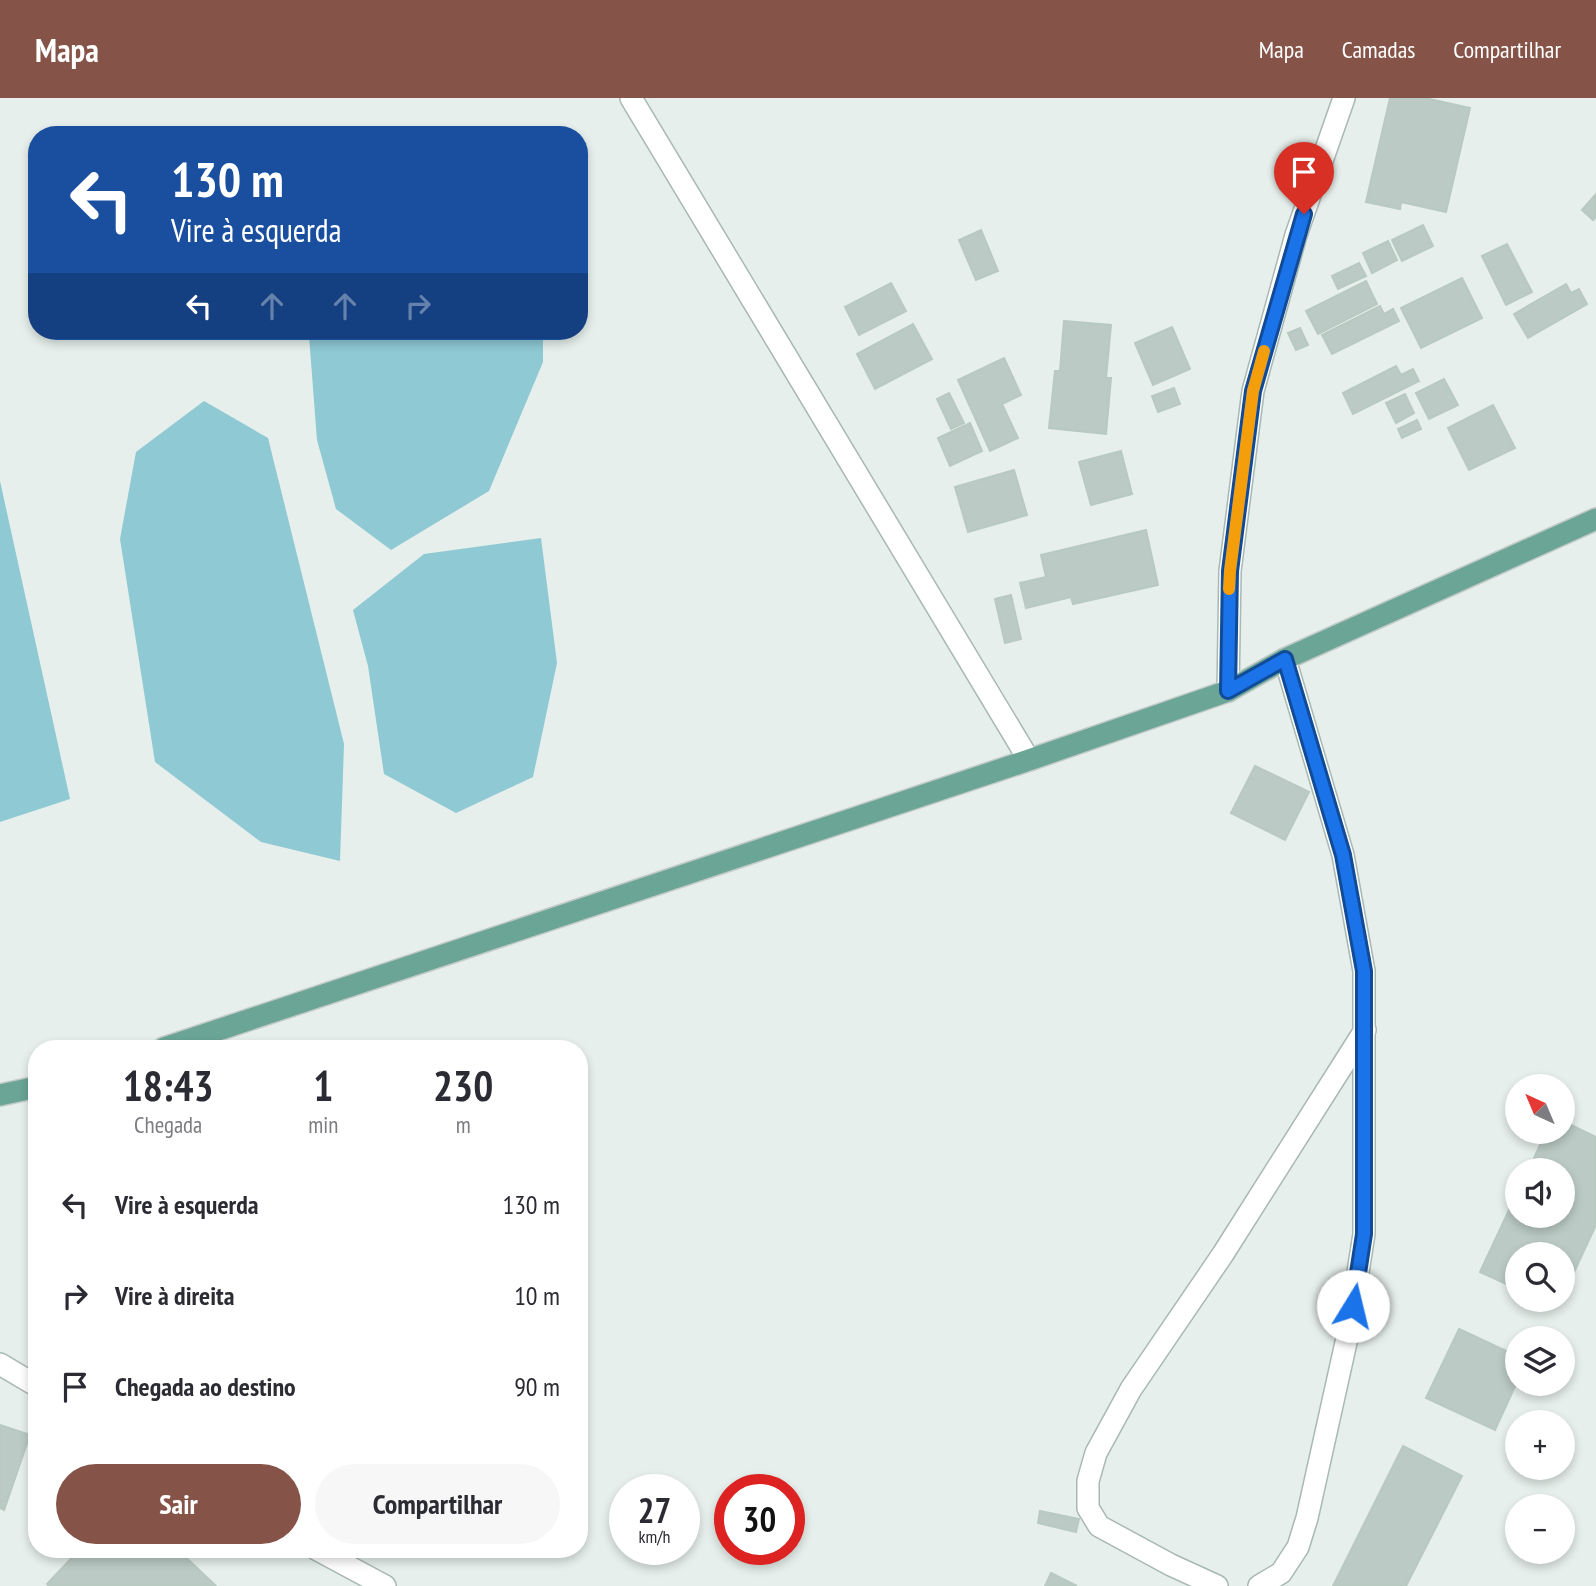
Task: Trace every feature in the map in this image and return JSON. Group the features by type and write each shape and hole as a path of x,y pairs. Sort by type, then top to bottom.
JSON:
{"main road":[{"path":"188,1040 1030,760 1228,691 1285,659 1596,519"},
{"path":"0,1095 28,1089"}],"street":[{"path":"631,98 1030,760"},
{"path":"1228,691 1230,571 1253,391 1296,235 1344,98"},
{"path":"1259,1586 1281,1573 1298,1547 1322,1456 1349,1329 1364,1234 1364,971 1343,855 1285,659"},
{"path":"1217,1586 1171,1565 1099,1526 1088,1508 1088,1481 1096,1452 1130,1389 1223,1254 1365,1030"},
{"path":"0,1364 28,1381"},
{"path":"333,1558 385,1586"}],"water":[{"path":"309,340 543,340 543,362 489,491 391,550 336,509 317,440"},
{"path":"204,401 268,438 344,744 340,861 261,842 155,762 120,539 136,452"},
{"path":"0,481 70,799 0,822"},
{"path":"541,538 557,663 533,777 456,813 384,774 368,666 353,610 424,554"}],"building":[{"path":"1390,98 1425,98 1470,108 1446,212 1401,202 1400,209 1366,202"},
{"path":"1596,194 1596,217 1593,220 1582,210"},
{"path":"1423,225 1433,246 1402,261 1392,240"},
{"path":"981,230 998,271 976,280 959,240"},
{"path":"1388,241 1397,260 1372,273 1363,253"},
{"path":"1507,244 1532,292 1506,305 1482,256"},
{"path":"1359,263 1366,276 1338,289 1332,276"},
{"path":"1462,278 1482,318 1421,348 1401,308"},
{"path":"1366,281 1377,304 1318,334 1306,311"},
{"path":"891,283 906,311 859,335 845,307"},
{"path":"1566,284 1571,293 1579,289 1587,304 1528,338 1514,314"},
{"path":"1380,306 1384,314 1393,309 1399,321 1332,354 1322,335"},
{"path":"1064,321 1111,325 1106,378 1111,378 1106,434 1049,428 1055,371 1060,371"},
{"path":"913,324 932,359 875,389 857,354"},
{"path":"1172,327 1190,369 1153,385 1135,343"},
{"path":"1300,328 1308,345 1296,350 1288,333"},
{"path":"1004,358 1021,395 1002,404 1018,438 990,451 958,380"},
{"path":"1396,366 1401,375 1413,369 1419,381 1353,414 1343,393"},
{"path":"1444,379 1458,405 1429,419 1416,393"},
{"path":"1174,388 1180,404 1158,412 1152,396"},
{"path":"949,393 964,423 951,429 937,399"},
{"path":"1405,394 1414,413 1396,423 1386,403"},
{"path":"1493,405 1515,448 1469,470 1448,428"},
{"path":"1417,420 1421,429 1402,438 1398,429"},
{"path":"970,423 982,451 950,466 938,438"},
{"path":"1121,451 1132,494 1091,505 1079,462"},
{"path":"1014,470 1027,515 968,532 955,487"},
{"path":"1146,530 1158,585 1073,604 1071,597 1026,608 1020,583 1046,577 1041,555"},
{"path":"1011,595 1021,639 1005,643 995,599"},
{"path":"1255,766 1309,792 1285,840 1231,813"},
{"path":"1575,1127 1596,1137 1596,1225 1575,1270 1575,1242 1505,1242 1505,1283 1480,1272 1505,1219 1505,1228 1575,1228 1575,1158 1534,1158 1540,1144 1575,1144"},
{"path":"1459,1329 1505,1350 1505,1396 1511,1396 1495,1430 1426,1398"},
{"path":"0,1425 28,1434 28,1441 4,1510 0,1508"},
{"path":"1403,1446 1462,1476 1406,1586 1333,1586"},
{"path":"1040,1511 1079,1519 1076,1532 1038,1523"},
{"path":"72,1558 186,1558 216,1586 49,1586 47,1584"},
{"path":"1051,1573 1077,1586 1045,1586"}],"slow traffic":[{"path":"1229,589 1253,391 1264,351"}],"route":[{"path":"1304,214 1253,391 1230,571 1228,691 1285,659 1343,855 1364,971 1364,1234 1353,1306"}]}
